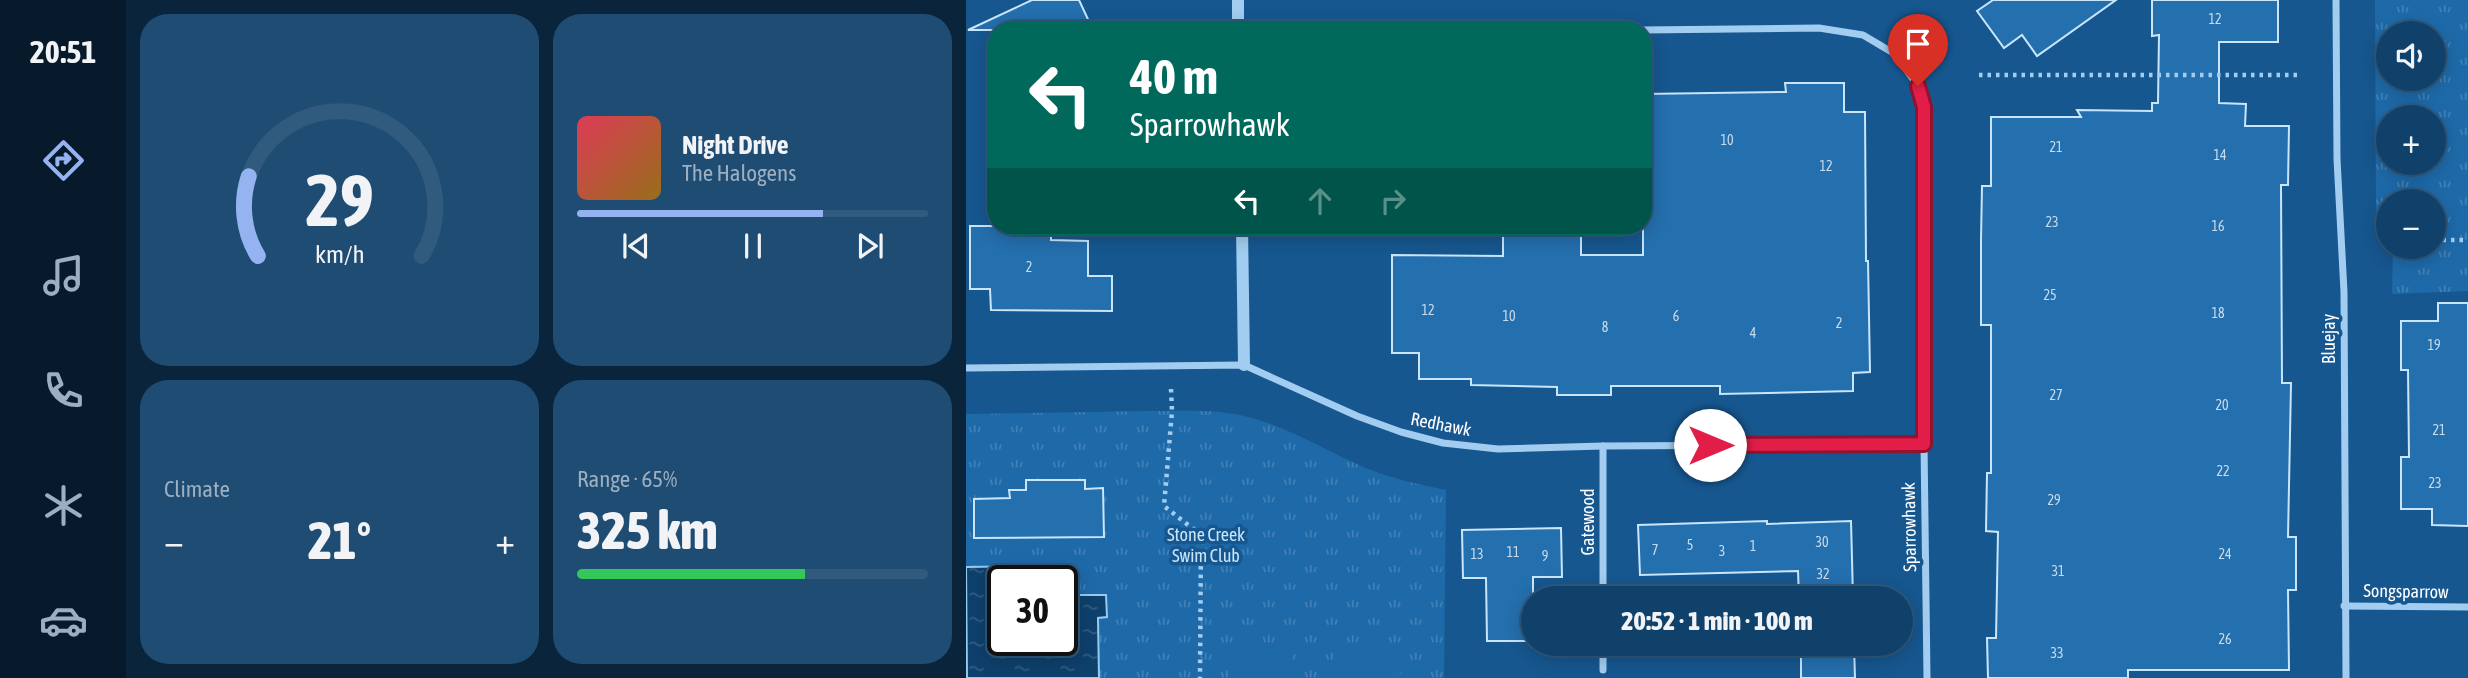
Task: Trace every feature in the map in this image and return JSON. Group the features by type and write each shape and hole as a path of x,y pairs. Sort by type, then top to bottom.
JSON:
{"street":[{"path":"1238,0 1238,21"},
{"name":"Bluejay","path":"2336,0 2337,159 2344,292 2346,678"},
{"name":"Sparrowhawk","path":"1652,30 1819,28 1864,35 1895,54 1918,86 1924,107 1927,678"},
{"path":"1242,235 1244,365"},
{"name":"Redhawk","path":"966,368 1244,365 1357,416 1401,432 1443,443 1498,449 1924,444"},
{"name":"Gatewood","path":"1603,446 1603,586"},
{"name":"Songsparrow","path":"2344,606 2468,607"},
{"path":"1603,656 1603,670"}],"path":[{"path":"1979,75 2302,75"},
{"path":"2446,240 2468,240"},
{"path":"1171,366 1172,411 1164,506 1201,535 1200,678"}],"green space":[{"path":"2375,0 2468,0 2468,291 2392,294 2393,259 2446,259 2446,189 2376,189 2376,224"},
{"name":"Stone Creek Swim Club","path":"1182,411 1229,413 1273,425 1378,473 1446,490 1444,678 966,678 966,414"},
{"path":"1293,650 1293,678 1229,678 1228,651"},
{"path":"1399,650 1400,678 1335,678 1335,651"}],"water":[{"path":"966,567 987,567 987,656 1078,656 1078,595 1106,595 1107,617 1098,618 1099,678 967,678"}],"building":[{"path":"1032,0 1079,0 1089,21 987,21"},
{"path":"1993,0 2116,0 2037,56 2022,35 2004,48 1977,11"},
{"path":"2152,0 2278,0 2278,42 2219,42 2219,103 2246,104 2245,126 2289,126 2288,185 2281,185 2282,383 2291,383 2288,537 2296,537 2296,590 2288,590 2289,670 2128,670 2128,678 1988,678 1987,638 1996,638 1998,532 1986,531 1987,473 1991,473 1991,325 1981,325 1981,240 1982,186 1991,186 1991,117 2081,117 2077,110 2152,111 2152,103 2158,103 2159,35 2152,36"},
{"path":"987,21 987,30 968,30"},
{"path":"1785,83 1844,83 1844,112 1865,112 1870,372 1853,373 1853,391 1720,394 1720,386 1611,386 1611,395 1557,395 1557,387 1471,385 1471,379 1419,379 1419,353 1392,353 1392,255 1503,256 1503,235 1581,235 1581,255 1643,255 1643,235 1652,235 1652,94 1786,92"},
{"path":"970,226 987,226 987,235 1051,235 1051,240 1088,241 1088,276 1112,276 1112,311 991,310 990,289 970,289"},
{"path":"2438,303 2468,303 2468,526 2432,525 2432,509 2401,509 2401,457 2409,457 2408,370 2401,370 2401,321 2438,321"},
{"path":"1026,480 1085,480 1085,489 1103,488 1104,537 974,538 974,499 1010,498 1009,490 1026,490"},
{"path":"1851,521 1853,586 1799,586 1798,571 1640,575 1638,525"},
{"path":"1561,528 1562,577 1533,577 1533,586 1521,586 1521,641 1487,641 1486,578 1463,578 1462,530"},
{"path":"1801,656 1854,656 1855,678 1801,678"}],"route":[{"path":"1710,445 1924,444 1924,107 1918,86"}]}
